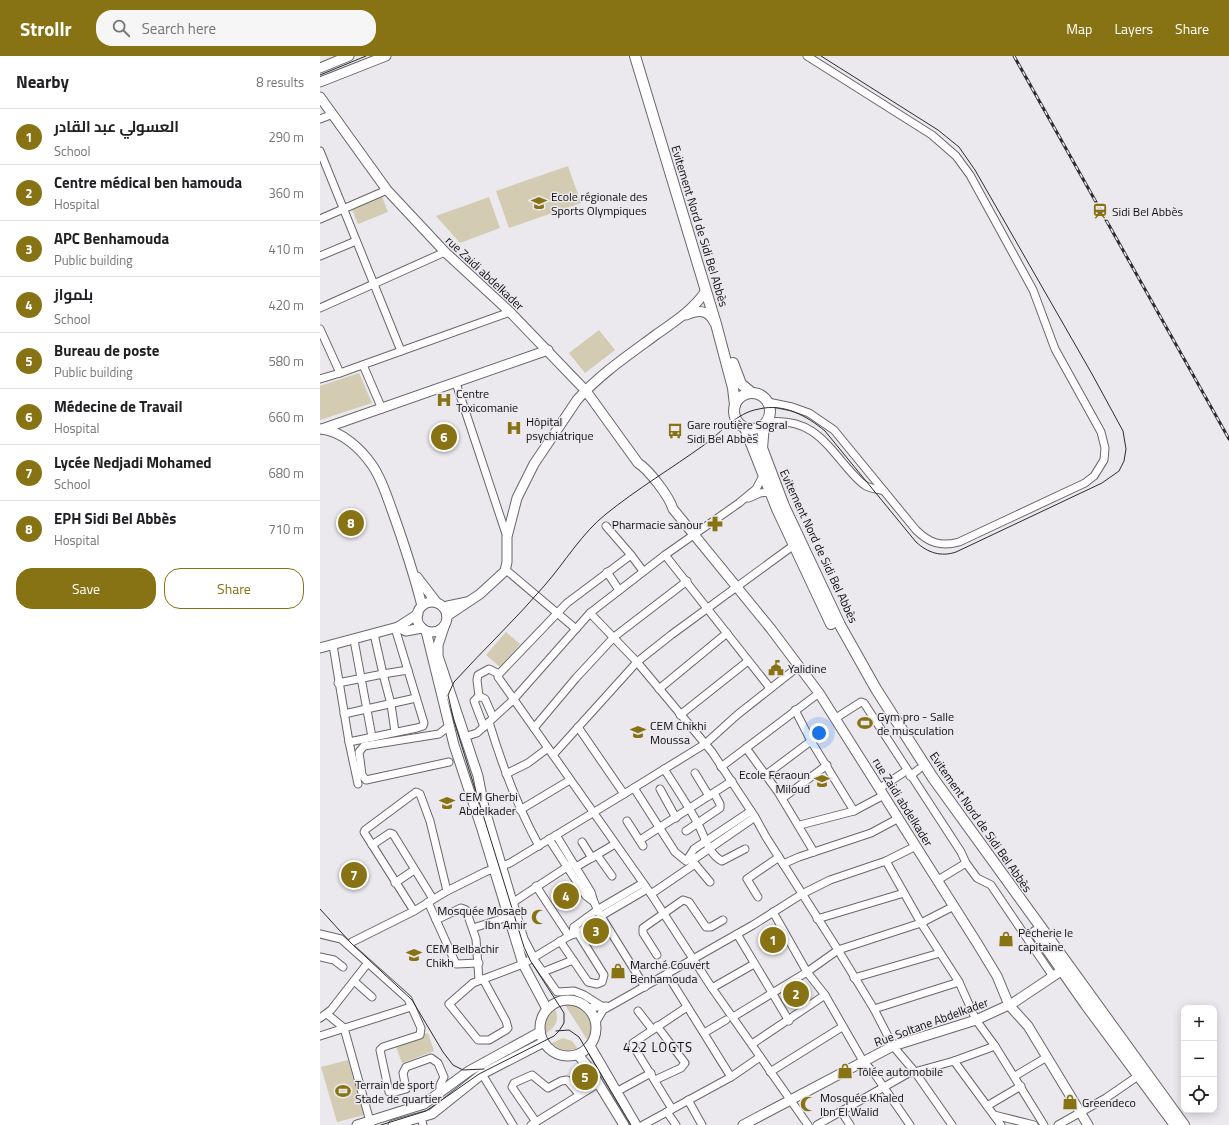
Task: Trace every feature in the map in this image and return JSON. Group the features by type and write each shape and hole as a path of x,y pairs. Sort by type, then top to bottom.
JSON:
{"highway":[{"name":"Evitement Nord de Sidi Bel Abbès","path":"635,56 705,292 716,324 733,388 735,405"},
{"name":"Evitement Nord de Sidi Bel Abbès","path":"643,56 736,374 741,384 752,393"},
{"path":"752,393 764,397 768,402 770,413 766,424 755,429 745,428 738,422 735,416 735,405 743,395 752,393"},
{"name":"Evitement Nord de Sidi Bel Abbès","path":"766,424 762,448 784,506 840,625 876,689 950,802 1184,1125"},
{"name":"Evitement Nord de Sidi Bel Abbès","path":"745,428 770,492 794,545 834,630 854,665 919,769 1061,970 1175,1125"}],"main road":[{"path":"320,68 349,56"},
{"path":"320,82 386,56"},
{"name":"rue Zaidi abdelkader","path":"320,97 387,190 445,252 510,312 586,390 638,463 640,472 649,484 664,501 673,508 819,692 997,976 1009,1004 1028,1026 1088,1125"},
{"path":"547,1009 523,964 508,917 478,776 438,656 438,645 448,616 500,578 507,562 507,537 513,508 527,476 574,405 586,390 635,350 679,318 705,292"},
{"path":"679,318 700,311 710,314 716,324"},
{"path":"321,429 548,350"},
{"path":"321,429 336,433 349,441 372,465 385,490 413,570 420,610 418,622 424,630 449,726 497,868 512,903 524,940 533,958"},
{"path":"413,570 448,616"},
{"path":"320,648 397,628 429,603 440,605 467,602"},
{"path":"397,628 406,631 424,630 436,632 444,626"},
{"name":"Rue Soltane Abdelkader","path":"742,1125 893,1046 976,1020 1009,1004 1061,970"},
{"path":"570,1000 577,1001 588,1008 596,1022 594,1039 590,1046 578,1055 562,1056 555,1053 544,1042 540,1032 540,1024 547,1009 558,1002 570,1000"},
{"path":"357,1125 370,1123 424,1104 470,1071 540,1032"},
{"path":"393,1125 422,1121 444,1106 482,1074 544,1042"},
{"path":"590,1046 636,1125"},
{"path":"578,1055 599,1083 624,1125"}],"street":[{"path":"768,402 800,409 827,424 839,435 922,536 933,542 949,544 971,536 1090,480 1098,471 1104,460 1104,440 1055,349 1041,308 1030,285 980,192 962,165 932,135 807,56"},
{"path":"320,119 333,114"},
{"path":"320,151 401,351"},
{"path":"320,219 387,190"},
{"path":"320,256 356,241"},
{"path":"320,308 445,252"},
{"path":"320,380 510,312"},
{"path":"320,329 340,373"},
{"path":"363,365 382,409"},
{"path":"456,383 507,537"},
{"path":"766,424 781,421 796,423 813,431 827,444 852,474 865,485 873,489 884,491"},
{"path":"464,737 474,735 513,700 590,613 643,571 739,503 756,489 764,474"},
{"path":"865,485 874,478"},
{"path":"739,503 760,493 770,492"},
{"path":"606,526 643,571"},
{"path":"553,755 637,662 794,545"},
{"path":"499,674 567,603 631,555"},
{"path":"665,555 770,688"},
{"path":"505,569 576,629"},
{"path":"607,572 619,590"},
{"path":"534,728 576,678 614,637 687,581"},
{"path":"590,613 637,662 704,744 732,781 874,1009 893,1046 914,1072 952,1125"},
{"path":"349,742 423,726 424,723 397,628"},
{"path":"659,689 727,633"},
{"path":"374,634 391,704 395,732"},
{"path":"354,640 372,737"},
{"path":"333,645 338,683 358,784"},
{"path":"680,715 748,661"},
{"path":"349,946 352,942 431,901 447,891 497,868 538,846 634,788 704,744 770,688 799,666"},
{"path":"479,696 477,680 478,675 489,669 499,674"},
{"path":"338,683 408,670"},
{"path":"499,674 500,681 513,700 647,888 694,959 730,1018 752,1044 808,1125"},
{"path":"721,767 819,692"},
{"path":"479,696 485,699 489,722 506,774 520,810 538,846"},
{"path":"479,696 474,701 489,722"},
{"path":"344,714 416,698"},
{"path":"836,718 861,702 864,703 908,773 961,852 966,863 977,878 991,885 1052,975"},
{"path":"795,710 811,741 854,811"},
{"path":"448,762 366,780 362,775 359,752 364,746 439,734 449,726"},
{"path":"578,727 624,794"},
{"path":"767,774 811,741"},
{"path":"506,774 528,763 548,748"},
{"path":"746,748 767,774 800,825 814,852"},
{"path":"782,798 827,766"},
{"path":"664,768 698,823 708,844 717,858 722,861 745,849"},
{"path":"800,825 854,811 908,773 919,769"},
{"path":"686,831 721,807 695,773"},
{"path":"520,810 570,780"},
{"path":"627,821 642,843 659,828 690,810 711,794 732,781"},
{"path":"634,788 679,857 696,864 710,882"},
{"path":"660,790 676,818"},
{"path":"414,910 395,883 364,832 418,792 430,821 447,891"},
{"path":"687,859 696,858 708,844 753,814"},
{"path":"783,864 814,852 871,834 899,818"},
{"path":"372,845 392,833 395,836 431,901 436,920 456,964 479,963"},
{"path":"556,835 592,892 594,902 600,913 645,987"},
{"path":"549,839 586,896 594,902"},
{"path":"582,842 612,876"},
{"path":"512,903 566,867 595,856 615,844"},
{"path":"596,1022 603,1010 737,934 802,894 830,880 886,861 916,846"},
{"path":"758,897 747,880 779,857"},
{"path":"886,861 921,923 959,982 976,1020 1015,1076 1044,1125"},
{"path":"938,880 966,863"},
{"path":"436,920 461,908 466,910 474,928 481,979 506,1021 508,1028 495,1037 483,1041 475,1038 449,1004 465,989 481,979 523,964 573,933 600,913 696,864"},
{"path":"395,883 414,870"},
{"path":"536,886 604,975 602,982 597,984 588,982 560,941"},
{"path":"817,919 904,893"},
{"path":"657,955 642,930 643,928 663,913 685,900 689,902 706,927 711,927 723,920"},
{"path":"704,1033 807,972 838,950 921,923 954,906"},
{"path":"772,912 807,972 825,995 842,1027 863,1061 874,1073 910,1125"},
{"path":"474,928 508,917"},
{"path":"320,934 341,939 367,964 408,999 421,1028 421,1034 383,1047 380,1050 388,1090 392,1093 404,1090 407,1087 403,1073 406,1068 431,1058 438,1063 444,1077 440,1085 440,1093"},
{"path":"737,934 771,993 790,1021"},
{"path":"854,978 940,953"},
{"path":"320,957 334,960 343,967"},
{"path":"533,958 558,992 574,991 584,994 603,1007"},
{"path":"543,972 573,960"},
{"path":"320,1018 327,1014 367,964"},
{"path":"712,988 754,964"},
{"path":"667,974 731,1077"},
{"path":"354,981 372,997"},
{"path":"874,1009 959,982"},
{"path":"752,1044 790,1021 825,995"},
{"path":"588,1008 612,1005"},
{"path":"320,1036 411,1007"},
{"path":"676,1125 653,1076 633,1043 687,1007"},
{"path":"616,1092 653,1076 681,1068 685,1063 638,1011"},
{"path":"327,1014 344,1028 370,1123"},
{"path":"770,1072 842,1027"},
{"path":"817,1125 904,1075 954,1061 995,1046"},
{"path":"644,1125 731,1077 760,1057"},
{"path":"1015,1076 1047,1057"},
{"path":"954,1061 1001,1125"},
{"path":"482,1074 513,1125"},
{"path":"579,1094 567,1080 561,1081 548,1088 532,1075 514,1083 512,1087 533,1124 579,1094 599,1083"},
{"path":"1058,1125 1080,1113 1138,1076"},
{"path":"987,1106 1021,1086"},
{"path":"688,1100 702,1125"},
{"path":"841,1111 850,1125"},
{"path":"994,1116 1034,1125"}],"shaded area":[{"path":"568,166 581,203 509,228 496,191"},
{"path":"381,194 388,212 358,224 351,207"},
{"path":"489,197 500,228 460,243 436,216"},
{"path":"599,330 615,350 585,373 569,353"},
{"path":"359,373 372,403 320,420 320,386"},
{"path":"506,632 520,644 500,667 486,655"},
{"path":"565,1005 579,1007 588,1016 592,1028 588,1041"},
{"path":"554,1007 557,1016 556,1023 548,1032 544,1034 545,1018"},
{"path":"428,1033 434,1051 402,1063 395,1044"},
{"path":"563,1038 572,1041 578,1049 563,1051 550,1044"},
{"name":"Terrain de sport Stade de quartier","path":"348,1060 364,1115 337,1122 321,1067"}],"tram line":[{"path":"320,75 366,56"},
{"path":"381,1125 426,1111 479,1074 554,1036 564,1023 564,1013 530,960 524,947 454,721 448,695 454,682 534,598 581,539 597,522 630,496 704,445 736,418 759,409 786,409 811,420 825,431 916,542 925,549 940,554 956,552 1102,483 1119,471 1124,461 1126,449 1123,431 975,170 959,147 938,130 821,56"},
{"path":"320,909 351,943 412,1000 443,1052 453,1065 463,1070 484,1069"},
{"path":"556,1031 569,1030 579,1037 631,1125"}],"railway":[{"path":"1014,56 1229,439"}],"place":[{"name":"Ecole régionale des Sports Olympiques","path":"539,203"},
{"name":"Sidi Bel Abbès","path":"1100,211"},
{"name":"Centre Toxicomanie","path":"444,400"},
{"name":"Hôpital psychiatrique","path":"514,428"},
{"name":"Gare routière Sogral Sidi Bel Abbès","path":"675,431"},
{"name":"Médecine de Travail","path":"444,437"},
{"name":"EPH Sidi Bel Abbès","path":"351,523"},
{"name":"Pharmacie sanour","path":"715,524"},
{"name":"Yalidine","path":"776,668"},
{"name":"Gym pro - Salle de musculation","path":"865,723"},
{"name":"CEM Chikhi Moussa","path":"638,732"},
{"name":"Ecole Feraoun Miloud","path":"822,781"},
{"name":"CEM Gherbi Abdelkader","path":"447,803"},
{"name":"Lycée Nedjadi Mohamed","path":"354,875"},
{"name":"بلمواز","path":"566,896"},
{"name":"Mosquée Mosaeb Ibn Amir","path":"539,917"},
{"name":"APC Benhamouda","path":"596,931"},
{"name":"Pêcherie le capitaine","path":"1006,939"},
{"name":"العسولي عبد القادر","path":"773,940"},
{"name":"CEM Belbachir Chikh","path":"414,955"},
{"name":"Marché Couvert Benhamouda","path":"618,971"},
{"name":"Centre médical ben hamouda","path":"796,994"},
{"name":"Tôlée automobile","path":"845,1071"},
{"name":"Bureau de poste","path":"585,1077"},
{"name":"Terrain de sport Stade de quartier","path":"343,1091"},
{"name":"Greendeco","path":"1070,1102"},
{"name":"Mosquée Khaled Ibn El Walid","path":"808,1104"}],"district":[{"name":"422 LOGTS","path":"658,1047"}]}
